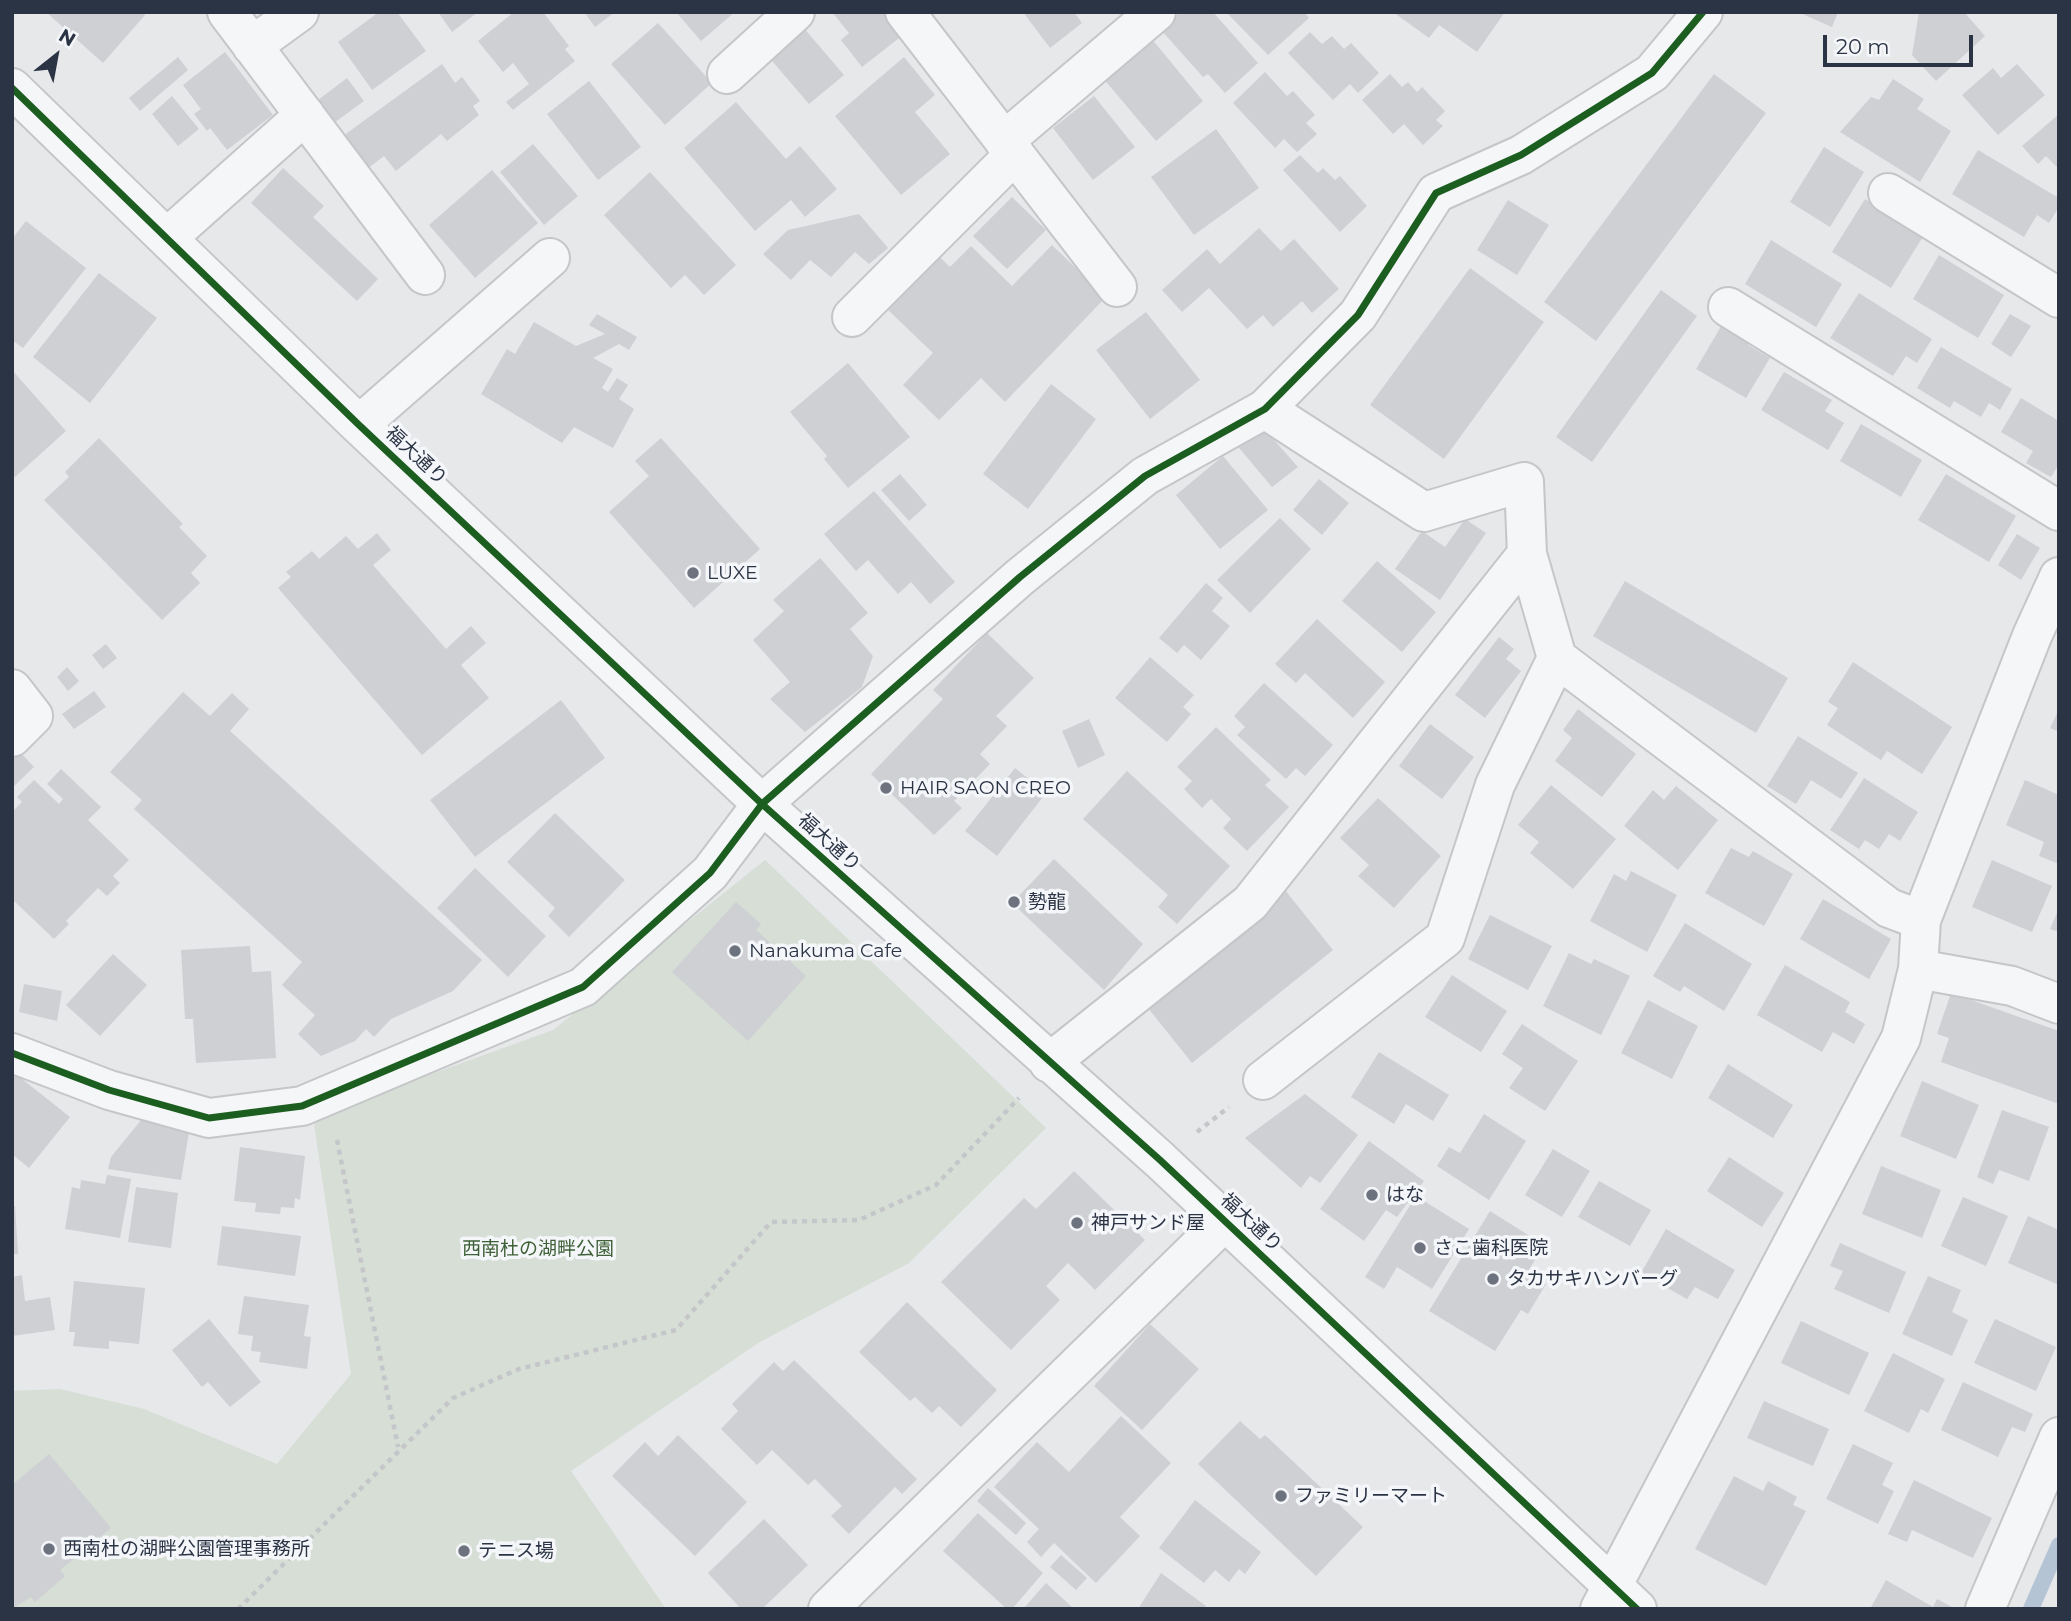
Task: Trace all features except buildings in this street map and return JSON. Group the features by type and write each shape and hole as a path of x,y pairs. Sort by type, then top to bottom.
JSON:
{"street":[{"path":"227,12 425,275"},
{"path":"252,46 299,12"},
{"path":"727,74 795,12"},
{"path":"905,12 1117,288"},
{"path":"852,317 1009,147 1156,12"},
{"path":"12,1053 108,1090 209,1118 302,1106 583,987 710,873 762,804 1020,577 1145,476 1265,409 1358,315 1436,193 1521,155 1652,73 1703,12"},
{"name":"福大通り","path":"12,88 359,425 762,804 1226,1220 1616,1601"},
{"path":"167,238 305,115"},
{"path":"1888,193 2059,298"},
{"path":"359,425 550,258"},
{"path":"1728,307 2059,511"},
{"path":"1265,409 1424,512 1524,482 1527,554 1557,658 1889,908 1921,920"},
{"path":"1049,1063 1250,903 1527,554"},
{"path":"1616,1601 1901,1038 1918,969 1921,920 2032,636 2059,577"},
{"path":"1262,1080 1445,938 1495,785 1557,658"},
{"path":"12,689 33,716 12,737"},
{"path":"1918,969 2012,986 2059,1004"},
{"path":"828,1609 1226,1220"},
{"path":"1985,1609 2059,1437"}],"path":[{"path":"1160,1160 1262,1080"},
{"path":"238,1609 399,1448 453,1398 519,1369 676,1330 771,1222 859,1220 936,1185 1022,1094"},
{"path":"335,1131 399,1448"}],"green space":[{"name":"西南杜の湖畔公園","path":"765,860 1046,1128 909,1263 758,1343 571,1471 666,1609 12,1609 12,1391 60,1389 144,1409 277,1464 351,1374 313,1117 553,1030"}],"waterway":[{"path":"2031,1609 2059,1545"}],"cycle path":[{"path":"12,1053 109,1090 209,1118 302,1106 583,987 710,873 762,804 1020,577 1145,476 1265,409 1358,315 1436,193 1521,155 1652,73 1703,12"},
{"path":"12,88 359,425 762,804 1160,1160 1637,1609"}],"place":[{"name":"LUXE","path":"693,573"},
{"name":"HAIR SAON CREO","path":"886,788"},
{"name":"勢龍","path":"1014,902"},
{"name":"Nanakuma Cafe","path":"735,951"},
{"name":"はな","path":"1372,1195"},
{"name":"神戸サンド屋","path":"1077,1223"},
{"name":"さこ歯科医院","path":"1420,1248"},
{"name":"タカサキハンバーグ","path":"1493,1279"},
{"name":"ファミリーマート","path":"1281,1496"},
{"name":"西南杜の湖畔公園管理事務所","path":"49,1549"},
{"name":"テニス場","path":"464,1551"}]}
